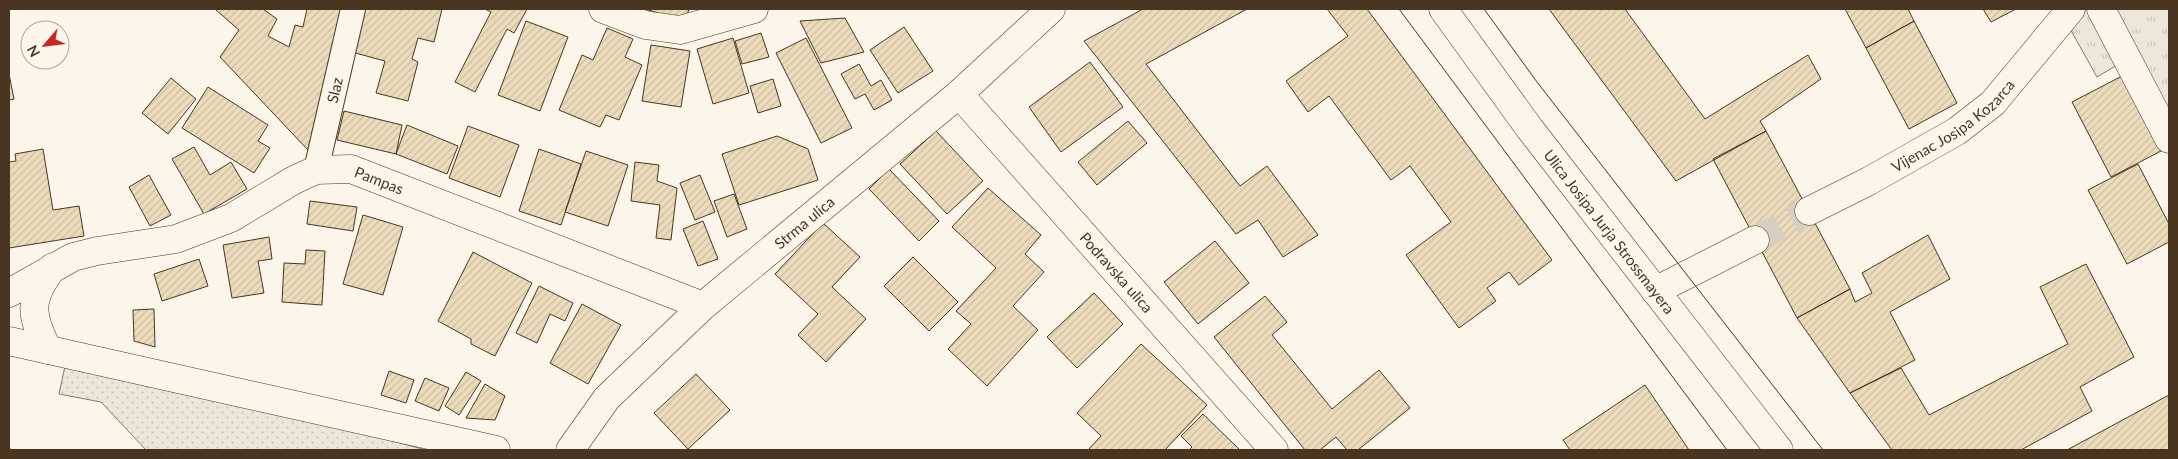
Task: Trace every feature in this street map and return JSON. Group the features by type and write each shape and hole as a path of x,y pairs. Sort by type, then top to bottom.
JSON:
{"street":[{"name":"Slaz","path":"316,170 353,9"},
{"path":"603,9 645,25 680,30 754,9"},
{"name":"Strma ulica","path":"570,450 607,398 703,306 959,94 1051,9"},
{"name":"Ulica Josipa Jurja Strossmayera","path":"1443,9 1530,129 1778,450"},
{"name":"Vijenac Josipa Kozarca","path":"1809,212 1869,182 1957,132 1993,103 2071,9"},
{"path":"2101,9 2169,139"},
{"name":"Podravska ulica","path":"959,94 1274,450"},
{"name":"Pampas","path":"9,293 73,257 96,250 176,239 231,218 294,180 316,170 351,169 703,306"},
{"path":"1655,291 1755,240"},
{"name":"Pampas","path":"48,350 35,319 35,302 39,286 54,266"},
{"path":"9,341 496,450"}],"green space":[{"path":"2059,9 2169,9 2169,148 2117,65 2097,77"},
{"path":"65,366 300,416 426,450 146,450 101,402 59,394"}],"building":[{"path":"215,9 263,9 277,19 268,36 289,47 295,25 303,27 307,9 342,9 308,150 220,57 239,30"},
{"path":"359,9 442,9 434,42 418,38 412,59 418,62 408,101 376,93 385,61 348,51"},
{"path":"485,9 527,9 514,33 507,29 475,92 455,82 491,12"},
{"path":"645,9 689,9 685,21"},
{"path":"1143,9 1247,9 1146,64 1240,186 1267,166 1318,235 1283,257 1258,220 1236,234 1084,41"},
{"path":"1327,9 1367,9 1552,260 1519,285 1509,272 1487,288 1496,301 1459,328 1406,255 1451,222 1410,166 1391,180 1329,96 1308,112 1286,81 1348,36"},
{"path":"1549,9 1625,9 1705,119 1808,55 1821,79 1760,121 1766,131 1676,181"},
{"path":"1845,9 1908,9 1914,21 1866,48"},
{"path":"1983,9 2016,9 1991,22"},
{"path":"845,18 864,52 821,63 800,21"},
{"path":"526,21 568,37 540,111 498,95"},
{"path":"1914,21 1957,103 1909,129 1866,48"},
{"path":"904,27 933,71 898,93 870,50"},
{"path":"607,28 633,39 625,57 642,65 619,120 606,115 600,127 559,110 582,55 593,60"},
{"path":"761,33 769,57 742,64 735,41"},
{"path":"733,38 749,93 713,104 697,49"},
{"path":"806,38 852,128 821,143 776,53"},
{"path":"651,45 690,51 681,107 642,101"},
{"path":"1090,62 1123,107 1061,152 1029,107"},
{"path":"859,64 871,86 881,80 892,100 874,110 865,94 855,99 841,74"},
{"path":"9,74 14,99 9,100"},
{"path":"2122,76 2161,151 2111,177 2072,102"},
{"path":"171,78 196,99 168,134 142,113"},
{"path":"773,79 781,106 758,113 750,86"},
{"path":"208,87 268,125 258,141 270,148 254,173 182,128"},
{"path":"344,111 402,125 396,154 337,140"},
{"path":"1128,121 1147,143 1097,185 1078,162"},
{"path":"407,125 458,146 447,174 396,154"},
{"path":"468,126 519,145 500,197 449,178"},
{"path":"936,131 983,181 947,214 900,164"},
{"path":"1766,131 1850,289 1797,318 1713,159"},
{"path":"777,136 808,149 818,180 739,205 722,154"},
{"path":"194,147 210,175 231,162 247,189 204,214 172,159"},
{"path":"43,149 53,210 79,206 84,236 9,248 9,162 16,161 15,154"},
{"path":"539,149 581,164 561,225 519,211"},
{"path":"586,151 628,165 608,226 565,212"},
{"path":"635,162 659,165 657,181 677,188 671,240 656,238 660,205 631,201"},
{"path":"2138,164 2169,224 2169,242 2127,264 2088,190"},
{"path":"889,169 939,221 919,241 869,189"},
{"path":"149,175 171,215 150,226 129,187"},
{"path":"700,175 715,212 695,220 680,183"},
{"path":"988,188 1041,235 1025,254 1044,272 1013,306 1038,330 987,386 948,349 971,324 956,311 996,268 952,227"},
{"path":"734,194 747,229 727,237 714,201"},
{"path":"310,201 357,207 353,231 307,224"},
{"path":"363,215 403,227 383,295 343,284"},
{"path":"703,221 718,259 698,266 683,229"},
{"path":"823,223 860,257 832,287 866,319 826,362 798,335 818,314 775,274"},
{"path":"1928,235 1950,279 1890,312 1915,360 1850,393 1797,318 1850,289 1855,302 1872,293 1862,273"},
{"path":"269,237 272,259 258,261 264,293 232,298 223,245"},
{"path":"1215,241 1249,283 1198,324 1164,282"},
{"path":"306,250 325,251 322,305 282,302 284,263 305,264"},
{"path":"473,252 532,283 495,356 471,344 471,339 438,321"},
{"path":"913,257 958,302 929,331 884,286"},
{"path":"199,259 208,286 162,301 154,274"},
{"path":"2086,264 2134,357 2080,387 2092,411 2021,450 1892,450 1850,393 1901,368 1929,415 2068,344 2040,287"},
{"path":"539,286 573,303 565,321 550,314 537,343 516,333"},
{"path":"1094,293 1123,324 1077,368 1047,337"},
{"path":"1265,296 1287,322 1272,335 1332,409 1379,370 1410,408 1358,450 1347,450 1336,437 1320,450 1305,450 1214,337"},
{"path":"582,304 621,325 588,384 550,363"},
{"path":"154,309 155,347 134,341 133,310"},
{"path":"1141,344 1207,405 1165,450 1088,450 1101,436 1077,413"},
{"path":"389,371 414,380 406,403 381,395"},
{"path":"466,372 481,381 459,415 445,406"},
{"path":"696,374 730,410 688,449 654,413"},
{"path":"425,378 449,388 439,411 415,401"},
{"path":"485,384 505,396 495,420 466,418"},
{"path":"1645,385 1689,450 1570,450 1563,440"},
{"path":"2169,395 2169,450 2067,450"},
{"path":"1203,414 1240,450 1189,450 1192,447 1181,436"}],"tunnel":[{"path":"1755,240 1809,211"}],"tram line":[{"path":"1399,9 1727,450"},
{"path":"1484,9 1537,82 1823,450"}],"fence":[{"path":"9,449 16,450"}]}
